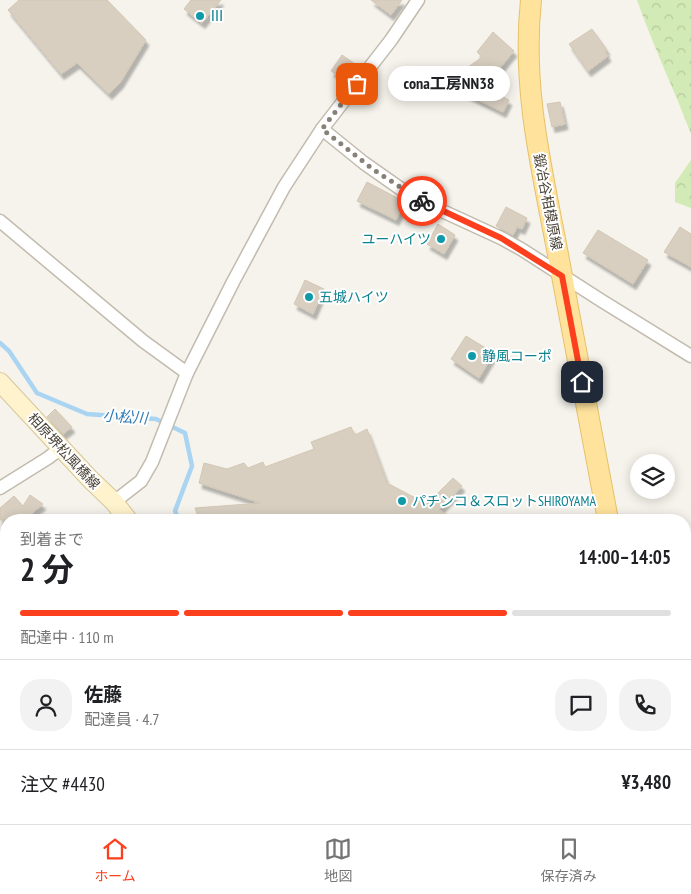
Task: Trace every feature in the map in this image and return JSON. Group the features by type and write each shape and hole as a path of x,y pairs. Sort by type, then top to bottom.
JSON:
{"main road":[{"name":"鍛冶谷相模原線","path":"530,0 527,55 531,101 539,155 607,514"}],"street":[{"path":"114,502 140,481 152,462 187,373 274,203 322,129 391,40 418,0"},
{"path":"322,129 364,163 401,189 438,209 501,238 691,356"},
{"path":"0,221 143,341 187,373"},
{"name":"相原堺松風橋線","path":"0,382 123,514"},
{"path":"0,488 61,448"}],"green space":[{"path":"637,0 691,0 691,134 650,34"},
{"path":"691,160 691,208 675,202 675,183"}],"building":[{"path":"19,0 107,0 146,40 120,83 109,94 77,63 61,74 8,10"},
{"name":"Ⅲ","path":"191,0 221,0 202,23 184,9"},
{"path":"371,0 402,0 391,15"},
{"path":"592,29 607,50 605,51 608,56 588,71 569,44"},
{"path":"493,32 514,51 484,87 509,100 503,112 448,85 456,68 463,71 482,57 477,52"},
{"path":"342,55 358,66 347,82 331,71"},
{"path":"560,102 565,124 552,127 547,104"},
{"path":"367,182 405,202 396,220 357,201"},
{"path":"506,207 527,218 522,229 517,227 513,235 496,226"},
{"name":"ユーハイツ","path":"438,224 455,235 444,254 427,244"},
{"path":"680,227 691,234 691,267 664,252"},
{"path":"598,230 648,260 633,284 583,253"},
{"name":"五城ハイツ","path":"305,280 324,289 313,314 294,304"},
{"name":"静風コーポ","path":"466,336 494,353 479,378 451,359"},
{"path":"55,409 72,427 63,434 47,417"},
{"path":"351,427 355,435 367,429 387,483 427,504 453,478 462,486 439,510 446,514 197,514 195,508 261,503 199,483 204,463 227,469 244,463 248,468 263,462 265,467 314,449 311,442"},
{"path":"30,495 43,504 31,514 0,514 0,508 14,496 23,506"}],"waterway":[{"name":"小松川","path":"0,343 9,351 37,393 87,414 156,419 185,433 192,466 175,511 176,514"}],"way so far":[{"path":"357,84 322,129 364,163 422,201"}],"place":[{"name":"Ⅲ","path":"200,16"},
{"name":"cona工房NN38","path":"357,84"},
{"name":"ユーハイツ","path":"441,239"},
{"name":"五城ハイツ","path":"309,297"},
{"name":"静風コーポ","path":"472,356"},
{"name":"パチンコ＆スロットSHIROYAMA","path":"402,501"}],"route":[{"path":"422,201 501,238 562,276 582,382"}]}
